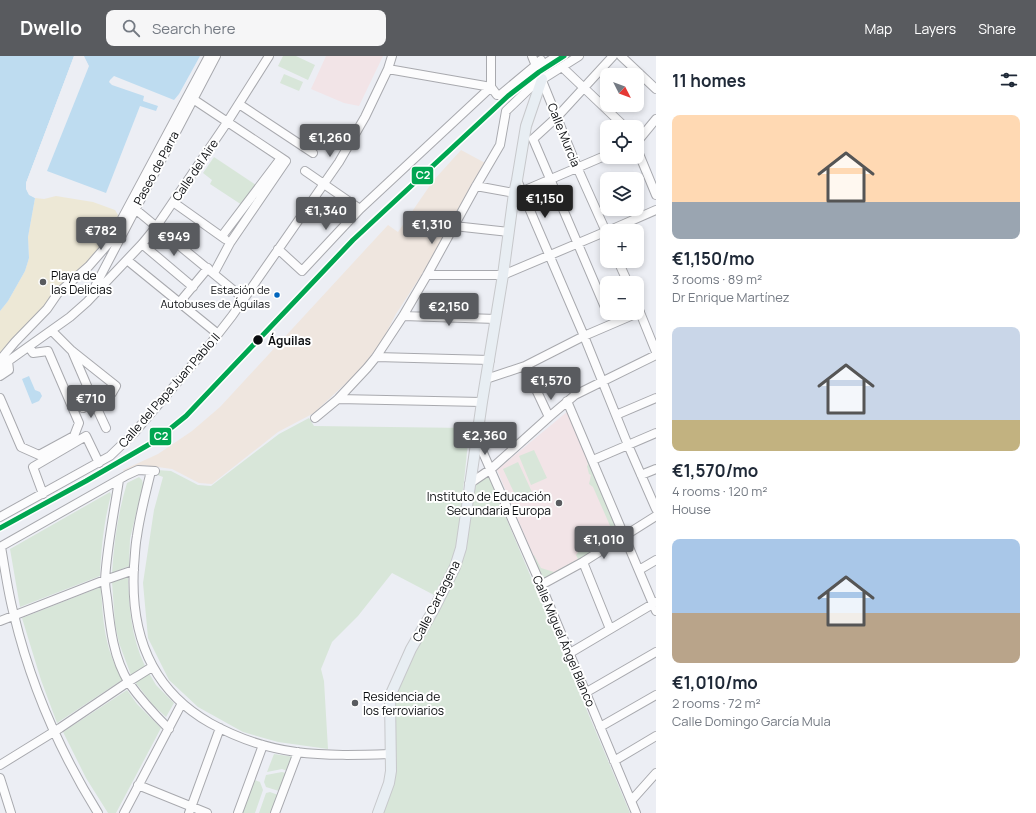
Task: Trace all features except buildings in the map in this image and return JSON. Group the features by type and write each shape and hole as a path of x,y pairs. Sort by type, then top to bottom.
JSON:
{"main road":[{"name":"Calle Cartagena","path":"378,813 389,783 391,771 390,696 411,649 434,609 461,548 509,232 518,192 517,180 529,136 526,126 542,79"}],"street":[{"path":"0,376 9,370 4,360 15,342 47,309 58,293 90,266 109,243 209,56"},
{"name":"Paseo de Parra","path":"87,302 216,56"},
{"name":"Calle del Aire","path":"0,367 4,360 30,347 70,317 87,302 142,244 156,227 228,121 269,56"},
{"name":"Calle del Papa Juan Pablo II","path":"0,517 99,463 110,456 134,433 218,334 339,162 352,140 388,69 392,56"},
{"path":"491,56 491,87 496,95 500,95 538,63 544,65 557,56"},
{"name":"Calle Murcia","path":"532,56 538,63 542,79 577,167 603,224"},
{"path":"315,418 338,399 360,377 376,357 402,316 427,275 500,145 506,111 533,85 579,56"},
{"path":"600,296 550,178 529,136 557,117 613,56"},
{"path":"621,56 656,89"},
{"path":"562,67 618,120"},
{"path":"388,69 491,87"},
{"path":"278,250 302,271 360,209 491,87"},
{"path":"178,302 193,286 211,271 286,161 193,99"},
{"path":"238,104 313,153"},
{"path":"644,134 655,122"},
{"path":"222,236 281,158"},
{"path":"476,186 518,192 600,158"},
{"path":"643,164 656,195"},
{"path":"305,171 360,209"},
{"path":"518,192 549,254 623,434 656,509"},
{"path":"173,202 230,243"},
{"path":"135,209 244,298"},
{"path":"625,224 656,210"},
{"path":"454,226 509,232"},
{"path":"427,275 503,274 549,254 600,235"},
{"path":"142,244 193,286"},
{"path":"127,260 218,334"},
{"path":"101,274 103,278 108,280"},
{"path":"402,316 496,319"},
{"path":"610,320 612,324"},
{"path":"486,379 525,366 619,320"},
{"path":"643,320 656,352"},
{"path":"52,331 72,351 116,386 112,393 83,408"},
{"path":"0,398 21,447 39,455 74,436 79,423 48,350 33,353 30,347"},
{"path":"72,351 106,428"},
{"path":"470,484 491,469 575,395 656,355"},
{"path":"376,357 490,360"},
{"path":"525,366 549,417"},
{"path":"616,415 656,398"},
{"path":"338,399 482,402"},
{"path":"567,401 655,606 610,629 570,653"},
{"path":"593,460 656,433"},
{"path":"43,494 33,467 86,436 99,463"},
{"name":"Calle Miguel Ángel Blanco","path":"477,439 570,653 585,693 636,813"},
{"path":"641,475 656,469"},
{"path":"98,813 82,787 54,732 29,669 13,615 0,547 138,470 154,471 136,537 133,587 139,633 144,650 152,667 161,680 182,703 200,717 220,728 263,745 298,752 337,755 390,754"},
{"path":"119,480 108,548 105,580 108,611 114,644 120,665 128,682 148,708 169,729"},
{"path":"541,586 583,562 656,516"},
{"path":"639,570 656,560"},
{"path":"583,562 610,629"},
{"path":"0,621 134,570"},
{"path":"585,693 656,652"},
{"path":"0,766 152,667"},
{"path":"600,727 656,695"},
{"path":"124,813 182,703"},
{"path":"190,810 220,728"},
{"path":"614,761 656,736"},
{"path":"238,813 263,745"},
{"path":"275,813 298,752"},
{"path":"631,801 656,773"},
{"path":"0,778 11,813"},
{"path":"138,785 190,810 207,813"}],"shaded area":[{"path":"326,56 383,56 359,106 344,103 311,89"},
{"path":"461,150 487,164 439,248 396,314 382,341 359,371 314,413 278,432 212,484 199,483 172,469 143,465 124,471 123,470 158,454 192,431 220,407 388,225 398,232 433,181"},
{"name":"Instituto de Educación Secundaria Europa","path":"568,411 621,536 544,581 497,470"}],"green space":[{"path":"283,56 296,56 315,65 308,80 278,66"},
{"path":"284,74 303,82 299,91 280,83"},
{"path":"214,157 256,185 242,205 210,184 212,180 203,173"},
{"path":"309,418 314,426 467,428 468,442 458,540 455,555 434,595 392,573 358,616 332,642 321,669 324,681 328,749 278,742 243,732 198,707 169,680 148,638 143,583 154,510 163,477 142,469 171,471 198,485 211,486 279,434"},
{"path":"534,450 547,478 531,485 519,456"},
{"path":"586,456 616,525 615,527 611,528 593,487 589,484 591,475 589,474"},
{"path":"518,462 532,492 517,499 503,469"},
{"path":"488,475 630,813 382,813 393,738 395,693 402,674 448,589 473,489 476,483"},
{"path":"139,477 143,484 130,539 129,566 112,573 117,527 127,483"},
{"path":"110,492 111,495 103,535 100,576 20,607 10,549"},
{"path":"614,531 617,537 544,580 533,556 534,555 541,568 554,572 578,559 576,555 579,551 609,534 613,538 615,536 613,533"},
{"path":"128,575 129,599 134,633 140,655 145,666 131,675 119,643 115,624 112,582"},
{"path":"101,587 107,641 111,656 122,680 57,723 41,680 22,618"},
{"path":"149,673 156,685 174,703 166,717 153,705 135,682"},
{"path":"127,690 137,704 161,728 116,813 108,813 86,778 63,732"},
{"path":"274,754 295,757 290,772 282,769 267,772"},
{"path":"282,772 289,774 282,792 266,787 264,782 266,775"},
{"path":"252,779 260,782 263,790 255,813 240,813"},
{"path":"270,792 281,796 274,813 259,813 266,793"}],"sand":[{"name":"Playa de las Delicias","path":"56,196 93,202 115,210 118,215 113,233 104,247 0,353 0,311 8,301 25,271 29,258 28,237 35,198 44,199"}],"water":[{"path":"0,56 74,56 26,183 28,192 35,198 28,237 29,258 25,271 8,301 0,311"},
{"path":"84,56 200,56 179,94 174,100 114,76 110,80 109,82 112,85 144,96 143,101 158,106 156,111 140,106 106,193 47,171 89,66"},
{"path":"29,376 35,390 40,392 42,396 39,401 32,404 22,379"}],"pier":[{"path":"74,56 76,57 28,183 28,189 37,198 35,198 29,195 26,189 26,183"}],"transit line":[{"name":"C2","path":"0,528 155,441 186,416 353,240 508,96 539,72 564,56"}],"place":[{"name":"Playa de las Delicias","path":"43,282"},
{"name":"Estación de Autobuses de Águilas","path":"277,295"},
{"name":"Águilas","path":"258,340"},
{"name":"Instituto de Educación Secundaria Europa","path":"559,503"},
{"name":"Residencia de los ferroviarios","path":"355,703"}]}
